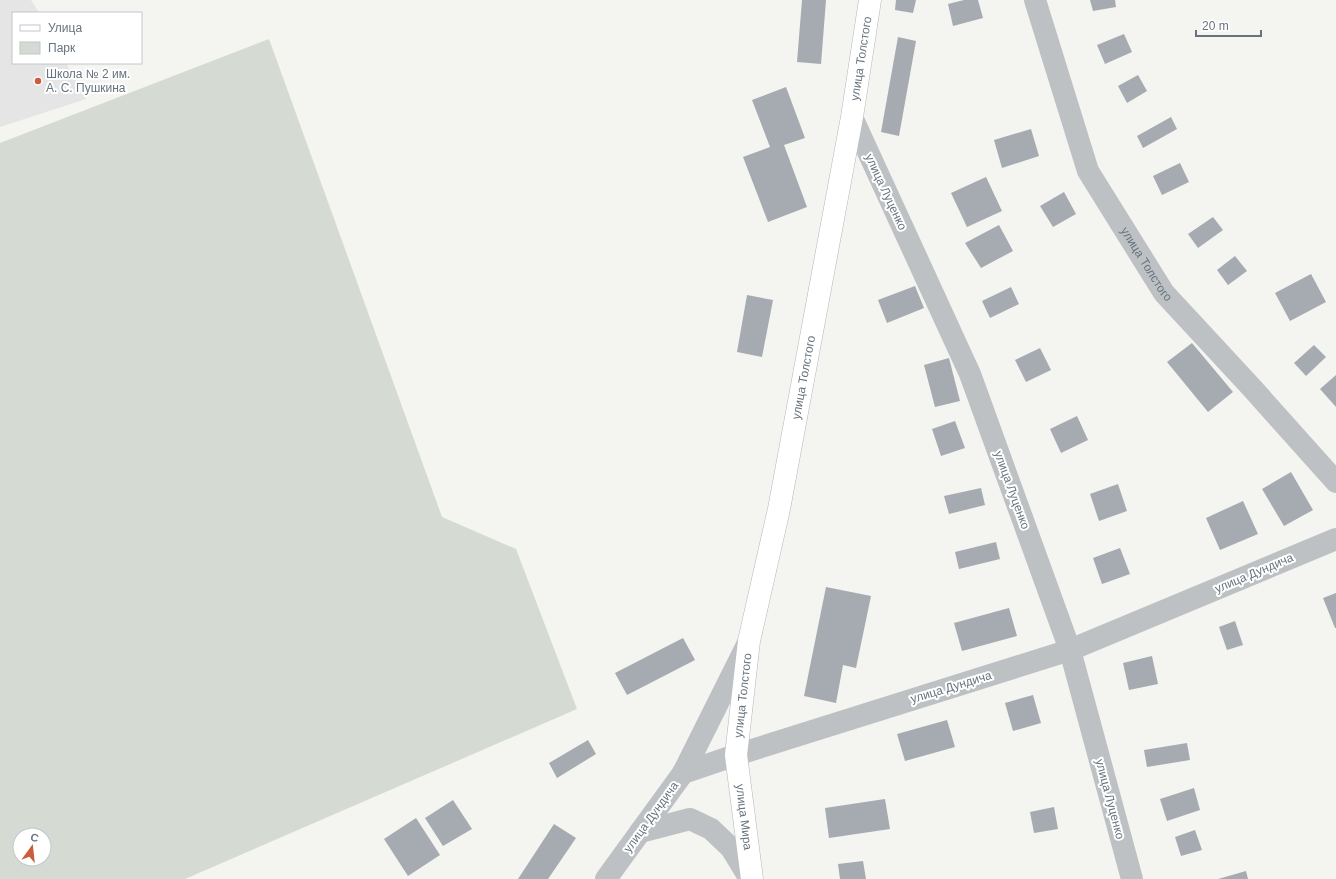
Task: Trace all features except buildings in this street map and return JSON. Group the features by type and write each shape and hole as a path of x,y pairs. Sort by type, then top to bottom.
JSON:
{"main road":[{"name":"улица Толстого","path":"736,754 749,641 779,509 852,117 870,0"},
{"name":"улица Мира","path":"736,754 751,879"}],"street":[{"name":"улица Толстого","path":"1035,0 1088,171 1164,293 1336,482"},
{"name":"улица Луценко","path":"852,117 970,374 1070,650 1132,879"},
{"name":"улица Дундича","path":"606,879 682,773 736,754 1070,650 1336,539"},
{"path":"682,773 749,641"},
{"path":"640,832 690,819 712,829 731,848 751,879"}],"shaded area":[{"name":"Школа № 2 им. А. С. Пушкина","path":"0,0 31,0 38,12 12,12 12,64 67,64 86,99 0,127"}],"green space":[{"path":"269,39 442,517 516,549 577,709 185,879 0,879 0,143"}],"place":[{"name":"Школа № 2 им. А. С. Пушкина","path":"38,81"}]}
